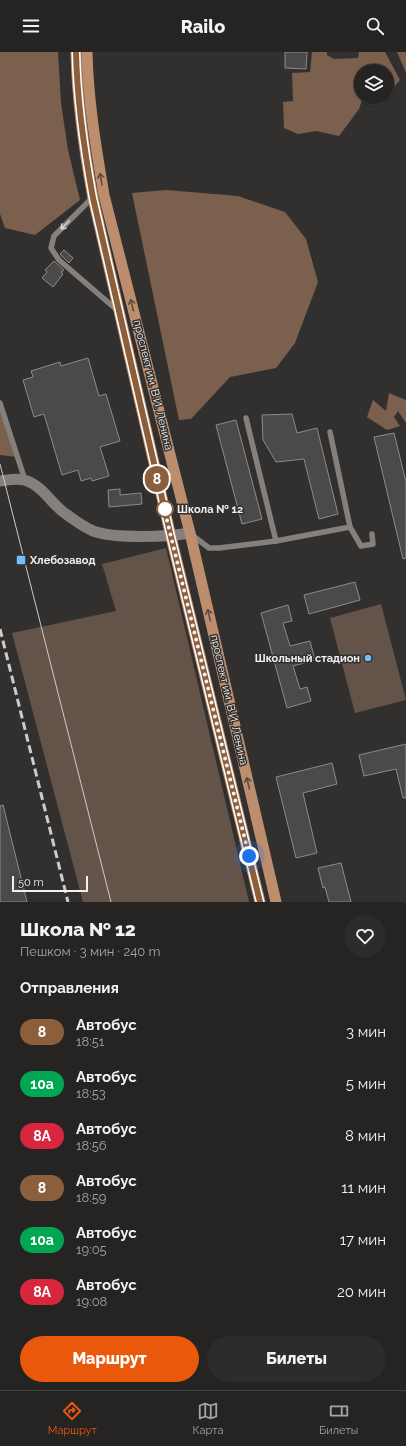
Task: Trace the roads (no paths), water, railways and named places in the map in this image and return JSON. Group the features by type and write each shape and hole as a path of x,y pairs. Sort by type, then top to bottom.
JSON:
{"main road":[{"name":"проспект им. В.И. Ленина","path":"76,52 76,78 83,145 93,198 171,537 260,902"},
{"name":"проспект им. В.И. Ленина","path":"87,52 94,141 104,195 190,533 276,902"}],"street":[{"path":"0,481 17,479 25,480 33,484 61,510 92,530 104,534 171,537 190,533"}],"lane":[{"path":"93,198 54,236 51,248 59,260 119,312"},
{"path":"0,403 25,480"},
{"path":"246,418 276,541"},
{"path":"330,432 350,527 360,546 373,544 372,534"},
{"path":"190,533 209,548 276,541 350,527"}],"tram line":[{"path":"0,464 111,902"}],"railway":[{"path":"0,629 68,902"}],"place":[{"name":"Школа № 12","path":"165,509"},
{"name":"Хлебозавод","path":"21,560"},
{"name":"Школьный стадион","path":"368,658"}]}
